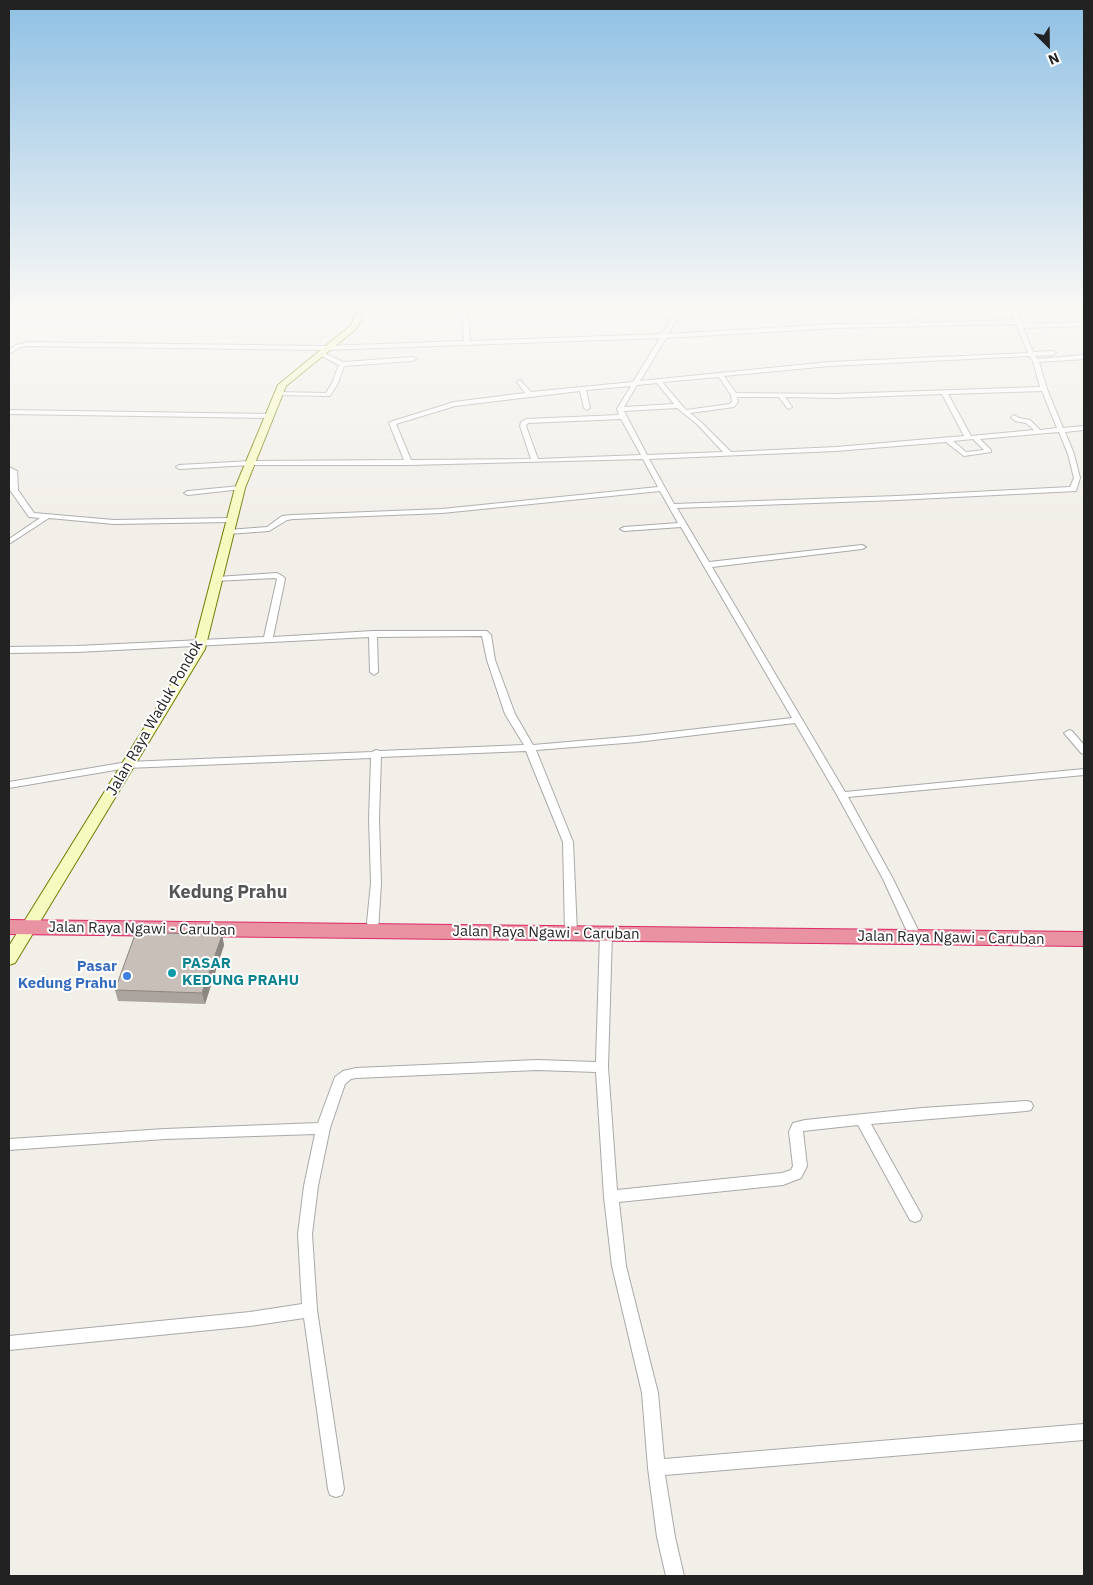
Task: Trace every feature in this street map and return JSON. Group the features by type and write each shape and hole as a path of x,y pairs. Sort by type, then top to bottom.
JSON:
{"highway":[{"name":"Jalan Raya Ngawi - Caruban","path":"19,927 1084,939"}],"street":[{"name":"Jalan Raya Waduk Pondok","path":"9,959 19,927 127,765 201,643 240,488 277,394 285,381"},
{"path":"277,394 328,395 334,381"},
{"path":"636,381 620,409 623,417 672,506 842,795 900,902 916,938"},
{"path":"409,463 392,423 441,407 529,394 666,381"},
{"path":"620,409 682,409 732,406 735,402 734,396 724,381"},
{"path":"672,506 1068,490 1075,486 1076,470 1063,430 1042,381"},
{"path":"520,382 529,394"},
{"path":"658,382 682,409 699,423 729,454"},
{"path":"584,389 587,408"},
{"path":"734,396 944,393 1044,389"},
{"path":"944,393 971,437 989,451 964,454 947,439"},
{"path":"780,395 789,407"},
{"path":"9,412 269,416"},
{"path":"535,461 522,423 526,421 623,417"},
{"path":"1014,417 1018,420 1028,421 1038,431"},
{"path":"179,466 251,463 535,461 729,454 836,449 1084,428"},
{"path":"9,469 14,471 14,490 32,515 114,522 269,529 285,518 293,517 442,511 663,489"},
{"path":"188,493 240,488"},
{"path":"9,542 48,516"},
{"path":"624,529 684,525"},
{"path":"707,565 862,547"},
{"path":"217,579 277,575 281,579 268,640"},
{"path":"9,650 373,634 476,632 487,635 491,660 510,714 530,748 568,842 571,933"},
{"path":"373,634 374,672"},
{"path":"9,786 127,765 530,748 637,739 799,720"},
{"path":"1069,733 1084,751"},
{"path":"372,932 376,883 374,819 376,753"},
{"path":"842,795 1084,772"},
{"path":"606,934 602,1067 611,1197 620,1266 632,1324 650,1393 656,1468 666,1537 675,1576"},
{"path":"336,1489 310,1310 305,1234 311,1186 323,1128 340,1081 347,1075 356,1073 537,1066 602,1067"},
{"path":"611,1197 783,1179 796,1174 800,1166 796,1132 798,1127 1026,1106"},
{"path":"862,1120 915,1216"},
{"path":"9,1144 165,1134 323,1128"},
{"path":"9,1343 250,1319 310,1310"},
{"path":"656,1468 1084,1432"}],"building":[{"name":"PASAR KEDUNG PRAHU","path":"136,932 222,935 202,993 115,990"}],"place":[{"name":"PASAR KEDUNG PRAHU","path":"172,973"},
{"name":"Pasar Kedung Prahu","path":"127,976"}],"district":[{"name":"Kedung Prahu","path":"228,893"}]}
